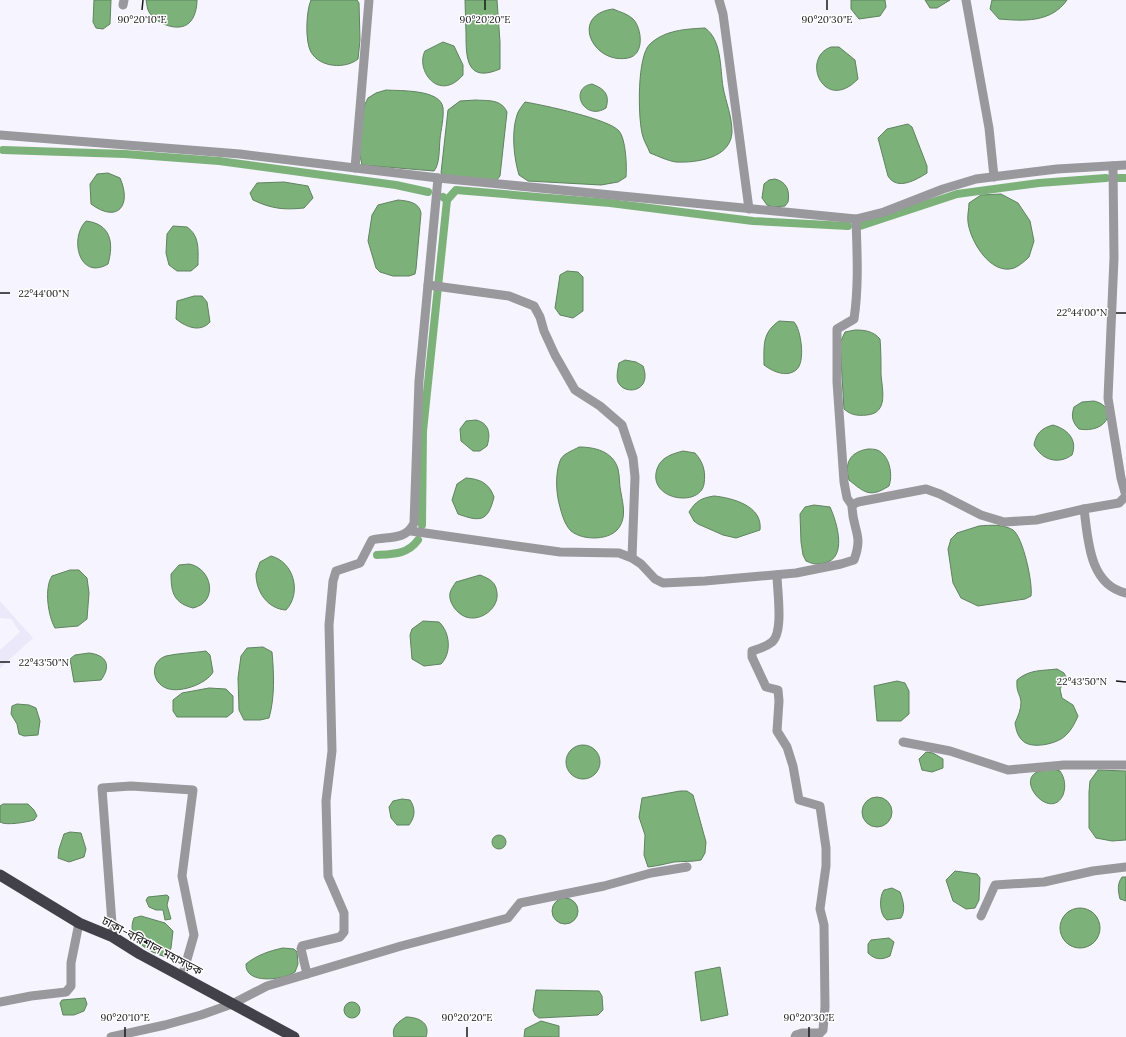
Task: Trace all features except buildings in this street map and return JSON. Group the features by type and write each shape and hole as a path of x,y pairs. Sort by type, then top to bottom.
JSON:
{"highway":[{"name":"ঢাকা-বরিশাল মহাসড়ক","path":"0,875 79,923 113,937 140,954 294,1037"}],"street":[{"path":"356,168 369,0"},
{"path":"719,0 723,14 749,209"},
{"path":"966,0 989,128 994,177"},
{"path":"0,135 240,154 438,178 856,219 884,212 976,179 1058,169 1126,165"},
{"path":"852,505 858,502 926,489 940,494 981,515 1004,522 1036,520 1119,503 1126,496 1121,478 1108,398 1114,258 1114,166"},
{"path":"307,974 301,950 302,946 340,937 344,932 344,913 328,876 326,801 332,750 329,625 333,581 336,571 360,563 372,540 404,536 411,531 415,513 419,381 438,178"},
{"path":"411,531 464,537 518,547 560,552 619,553 632,558 641,564 655,579 663,582 705,581 777,575 822,568 854,560 859,547 859,540 854,524 852,505 847,498 844,482 837,382 837,329 854,319 857,298 856,219"},
{"path":"428,285 509,296 534,306 555,355 575,390 600,406 622,425 633,458 635,477 632,558"},
{"path":"1084,509 1092,559 1104,581 1115,591 1126,593"},
{"path":"777,575 779,624 777,632 773,641 752,651 752,657 766,688 778,690 779,701 777,731 788,748 799,800 820,806 826,848 826,866 820,909 824,925 825,1007 823,1030 820,1033 802,1033 796,1035 795,1037"},
{"path":"904,742 950,751 1008,770 1071,765 1126,765"},
{"path":"113,937 102,788 131,786 193,790 182,876 194,935 182,977"},
{"path":"111,1037 165,1025 232,1004 267,986 307,974 473,926 508,918 520,903 604,886 650,873 687,867"},
{"path":"981,916 995,885 1044,882 1093,871 1126,867"},
{"path":"0,1002 66,992 71,986 71,963 79,923"}],"shaded area":[{"path":"94,0 111,0 110,24 103,29 96,28 93,22"},
{"path":"146,0 197,0 197,6 193,18 189,23 184,26 173,27 161,23 152,16 148,11"},
{"path":"311,0 357,0 359,3 360,40 358,59 347,64 333,65 320,61 311,52 308,41 307,26 308,11"},
{"path":"465,0 497,0 500,69 489,73 481,73 475,71 471,66 468,60 467,52"},
{"path":"851,0 885,0 886,7 880,16 859,19 851,9"},
{"path":"925,0 950,0 937,8 930,8"},
{"path":"992,0 1067,0 1060,8 1045,17 1018,20 999,19 990,9"},
{"path":"613,9 631,17 638,28 640,35 639,47 633,56 628,58 616,58 605,54 596,47 591,38 589,29 592,20 600,13"},
{"path":"705,28 711,33 715,40 719,55 723,87 732,126 730,141 726,148 719,153 703,160 676,162 666,160 650,153 644,141 639,100 643,60 650,44 656,39 676,31"},
{"path":"443,42 454,46 463,65 463,75 454,83 446,86 438,85 431,81 423,67 425,51"},
{"path":"831,47 839,47 855,60 858,79 846,88 835,90 826,87 820,80 817,71 817,62 822,53"},
{"path":"592,84 603,90 607,96 606,108 598,111 591,111 582,103 580,97 581,91 585,87"},
{"path":"386,90 419,92 435,97 441,102 443,108 443,120 438,160 434,171 362,165 359,151 364,106 368,98 376,93"},
{"path":"476,100 498,103 507,112 500,176 496,181 445,177 441,173 448,110 460,101"},
{"path":"525,102 590,117 613,126 619,131 625,146 626,177 618,182 601,185 528,181 519,175 515,153 514,130 518,113"},
{"path":"908,124 912,127 927,166 927,173 918,179 907,183 896,183 888,176 878,138 887,129"},
{"path":"108,173 120,178 123,188 123,203 120,209 115,212 100,210 91,204 90,184 97,174"},
{"path":"775,179 782,182 787,188 788,202 785,206 773,207 767,205 762,198 764,184 769,180"},
{"path":"284,182 308,186 313,198 304,208 290,209 272,207 253,200 250,193 257,183"},
{"path":"1001,194 1018,203 1030,221 1034,241 1029,257 1016,267 1006,269 997,267 983,255 973,238 968,220 969,203 981,195"},
{"path":"398,200 415,204 420,209 421,213 416,269 415,274 409,276 393,276 380,272 376,268 368,241 372,215 378,205"},
{"path":"86,221 101,226 106,230 109,236 111,249 108,264 98,268 90,267 84,262 80,255 78,237 81,228"},
{"path":"173,226 187,227 196,239 198,249 198,265 191,271 177,271 169,265 166,253 167,234"},
{"path":"567,271 578,272 583,277 583,311 573,318 560,315 555,308 560,275"},
{"path":"194,296 202,296 207,302 210,322 197,328 193,328 176,319 177,301"},
{"path":"779,321 794,322 797,326 802,354 801,361 796,370 784,374 764,365 765,340 769,330"},
{"path":"862,330 875,334 880,339 883,399 879,410 867,415 854,415 844,409 840,343 845,332"},
{"path":"625,360 636,362 643,366 645,375 644,381 641,386 636,389 626,389 621,386 617,380 619,363"},
{"path":"1094,401 1102,404 1106,409 1108,414 1107,419 1097,428 1079,429 1073,419 1074,407 1082,402"},
{"path":"466,421 480,421 486,426 489,433 487,446 480,451 473,451 461,441 460,429"},
{"path":"1053,425 1067,432 1074,444 1072,455 1061,460 1046,457 1037,450 1034,445 1038,434"},
{"path":"579,447 602,451 616,463 623,506 623,518 620,526 611,535 597,538 583,537 571,531 564,520 557,490 558,466 563,456"},
{"path":"862,450 876,450 885,456 888,461 891,476 889,486 872,493 864,491 849,480 847,468 850,459 853,456"},
{"path":"683,451 695,453 702,463 705,475 704,484 700,492 694,496 685,498 666,494 660,488 656,480 657,469 661,462 671,455"},
{"path":"466,478 476,479 487,485 494,497 489,511 482,518 477,519 458,514 452,500 457,484"},
{"path":"714,496 738,501 752,509 760,522 760,530 736,538 723,535 698,524 694,521 689,512 699,501"},
{"path":"814,505 830,507 838,530 839,539 836,555 831,560 819,564 806,561 803,555 801,542 800,514 805,507"},
{"path":"979,526 1001,526 1013,530 1017,534 1024,551 1030,581 1031,596 1025,599 978,606 961,598 953,583 948,549 951,539 957,533"},
{"path":"271,556 279,559 285,565 290,571 293,579 294,595 286,610 280,609 269,603 264,598 258,587 256,574 260,562"},
{"path":"189,564 197,567 203,572 209,585 207,599 201,605 193,608 178,600 173,592 171,581 171,574 179,565"},
{"path":"70,570 79,570 87,578 89,593 87,619 78,626 55,628 50,616 48,588 52,576"},
{"path":"480,575 490,580 494,584 497,599 492,609 483,616 472,618 466,617 459,613 452,604 450,600 450,592 456,582"},
{"path":"0,601 33,638 0,668 0,650 20,632 11,619 0,618"},
{"path":"423,621 439,622 446,631 448,649 445,659 441,664 424,666 412,659 410,635 412,629"},
{"path":"263,647 272,652 274,685 269,718 260,720 244,720 239,710 238,678 241,656 247,648"},
{"path":"206,651 210,655 213,672 205,681 191,687 176,690 164,687 157,680 154,671 155,666 161,658 171,655"},
{"path":"89,653 100,656 106,662 107,665 104,675 101,680 74,682 70,659 75,655"},
{"path":"1057,669 1064,673 1066,677 1060,689 1062,698 1073,705 1078,716 1071,729 1061,739 1044,745 1031,745 1022,740 1016,730 1015,723 1021,705 1017,688 1017,680 1031,672"},
{"path":"897,681 905,683 909,691 909,714 901,721 877,721 874,686"},
{"path":"209,688 226,689 233,696 233,712 227,717 177,717 173,711 173,700 182,693"},
{"path":"17,704 29,705 36,708 40,721 38,735 24,736 19,734 17,724 11,714 12,706"},
{"path":"583,745 595,750 600,762 595,774 583,779 571,774 566,762 571,750"},
{"path":"926,752 933,753 943,759 943,768 932,772 922,770 919,759"},
{"path":"1053,769 1060,771 1065,786 1063,795 1058,802 1051,804 1044,802 1038,797 1033,791 1031,783 1032,777 1037,772"},
{"path":"1098,770 1126,771 1126,840 1112,841 1096,838 1089,828 1090,781"},
{"path":"687,791 693,795 706,842 705,853 701,860 674,862 648,867 644,855 645,835 639,817 642,798"},
{"path":"877,797 883,798 891,806 891,818 883,826 877,827 871,826 863,818 862,812 863,806 871,798"},
{"path":"402,799 410,800 414,810 413,819 409,825 397,825 391,818 389,807 393,801"},
{"path":"3,804 28,804 37,816 34,820 27,822 12,824 0,822 0,806"},
{"path":"70,832 81,833 86,849 84,857 69,862 58,858 59,849 64,834"},
{"path":"496,835 502,835 506,839 506,845 502,849 496,849 492,845 492,839"},
{"path":"955,871 977,874 980,878 979,900 975,908 966,909 953,901 946,880"},
{"path":"1122,877 1126,877 1126,901 1120,899 1118,888"},
{"path":"892,888 900,892 904,908 903,915 901,918 887,920 882,914 881,897 884,890"},
{"path":"167,895 169,897 167,905 171,919 165,920 163,910 156,910 149,907 146,900 148,897"},
{"path":"565,898 574,902 578,911 574,920 565,924 556,920 552,911 556,902"},
{"path":"1080,908 1088,910 1094,914 1098,920 1100,928 1098,936 1094,942 1088,946 1080,948 1072,946 1066,942 1062,936 1060,928 1062,920 1066,914 1072,910"},
{"path":"141,916 165,923 173,931 171,948 167,957 146,948 136,939 132,926 134,918"},
{"path":"889,938 894,942 890,956 879,959 868,953 868,944 871,940"},
{"path":"283,948 294,949 297,952 298,964 295,972 274,979 266,979 258,978 247,971 246,964 254,958"},
{"path":"720,967 728,1015 701,1021 695,972"},
{"path":"536,990 599,991 602,996 603,1010 598,1015 539,1018 535,1015 533,1010"},
{"path":"85,998 87,1004 84,1011 74,1015 63,1015 60,1003 62,1000"},
{"path":"352,1002 359,1007 360,1010 355,1017 352,1018 345,1013 344,1010 349,1003"},
{"path":"406,1017 418,1019 425,1024 427,1028 426,1037 394,1037 394,1028"},
{"path":"541,1021 559,1026 559,1037 524,1037 525,1029"}],"waterway":[{"path":"3,150 125,154 219,161 396,185 428,192"},
{"path":"860,226 957,194 1039,183 1106,178"},
{"path":"1118,178 1126,178"},
{"path":"447,200 456,190 610,203 753,221 848,226"},
{"path":"422,525 423,431 447,200 443,197"},
{"path":"377,555 395,554 405,551 414,545 418,540"}]}
